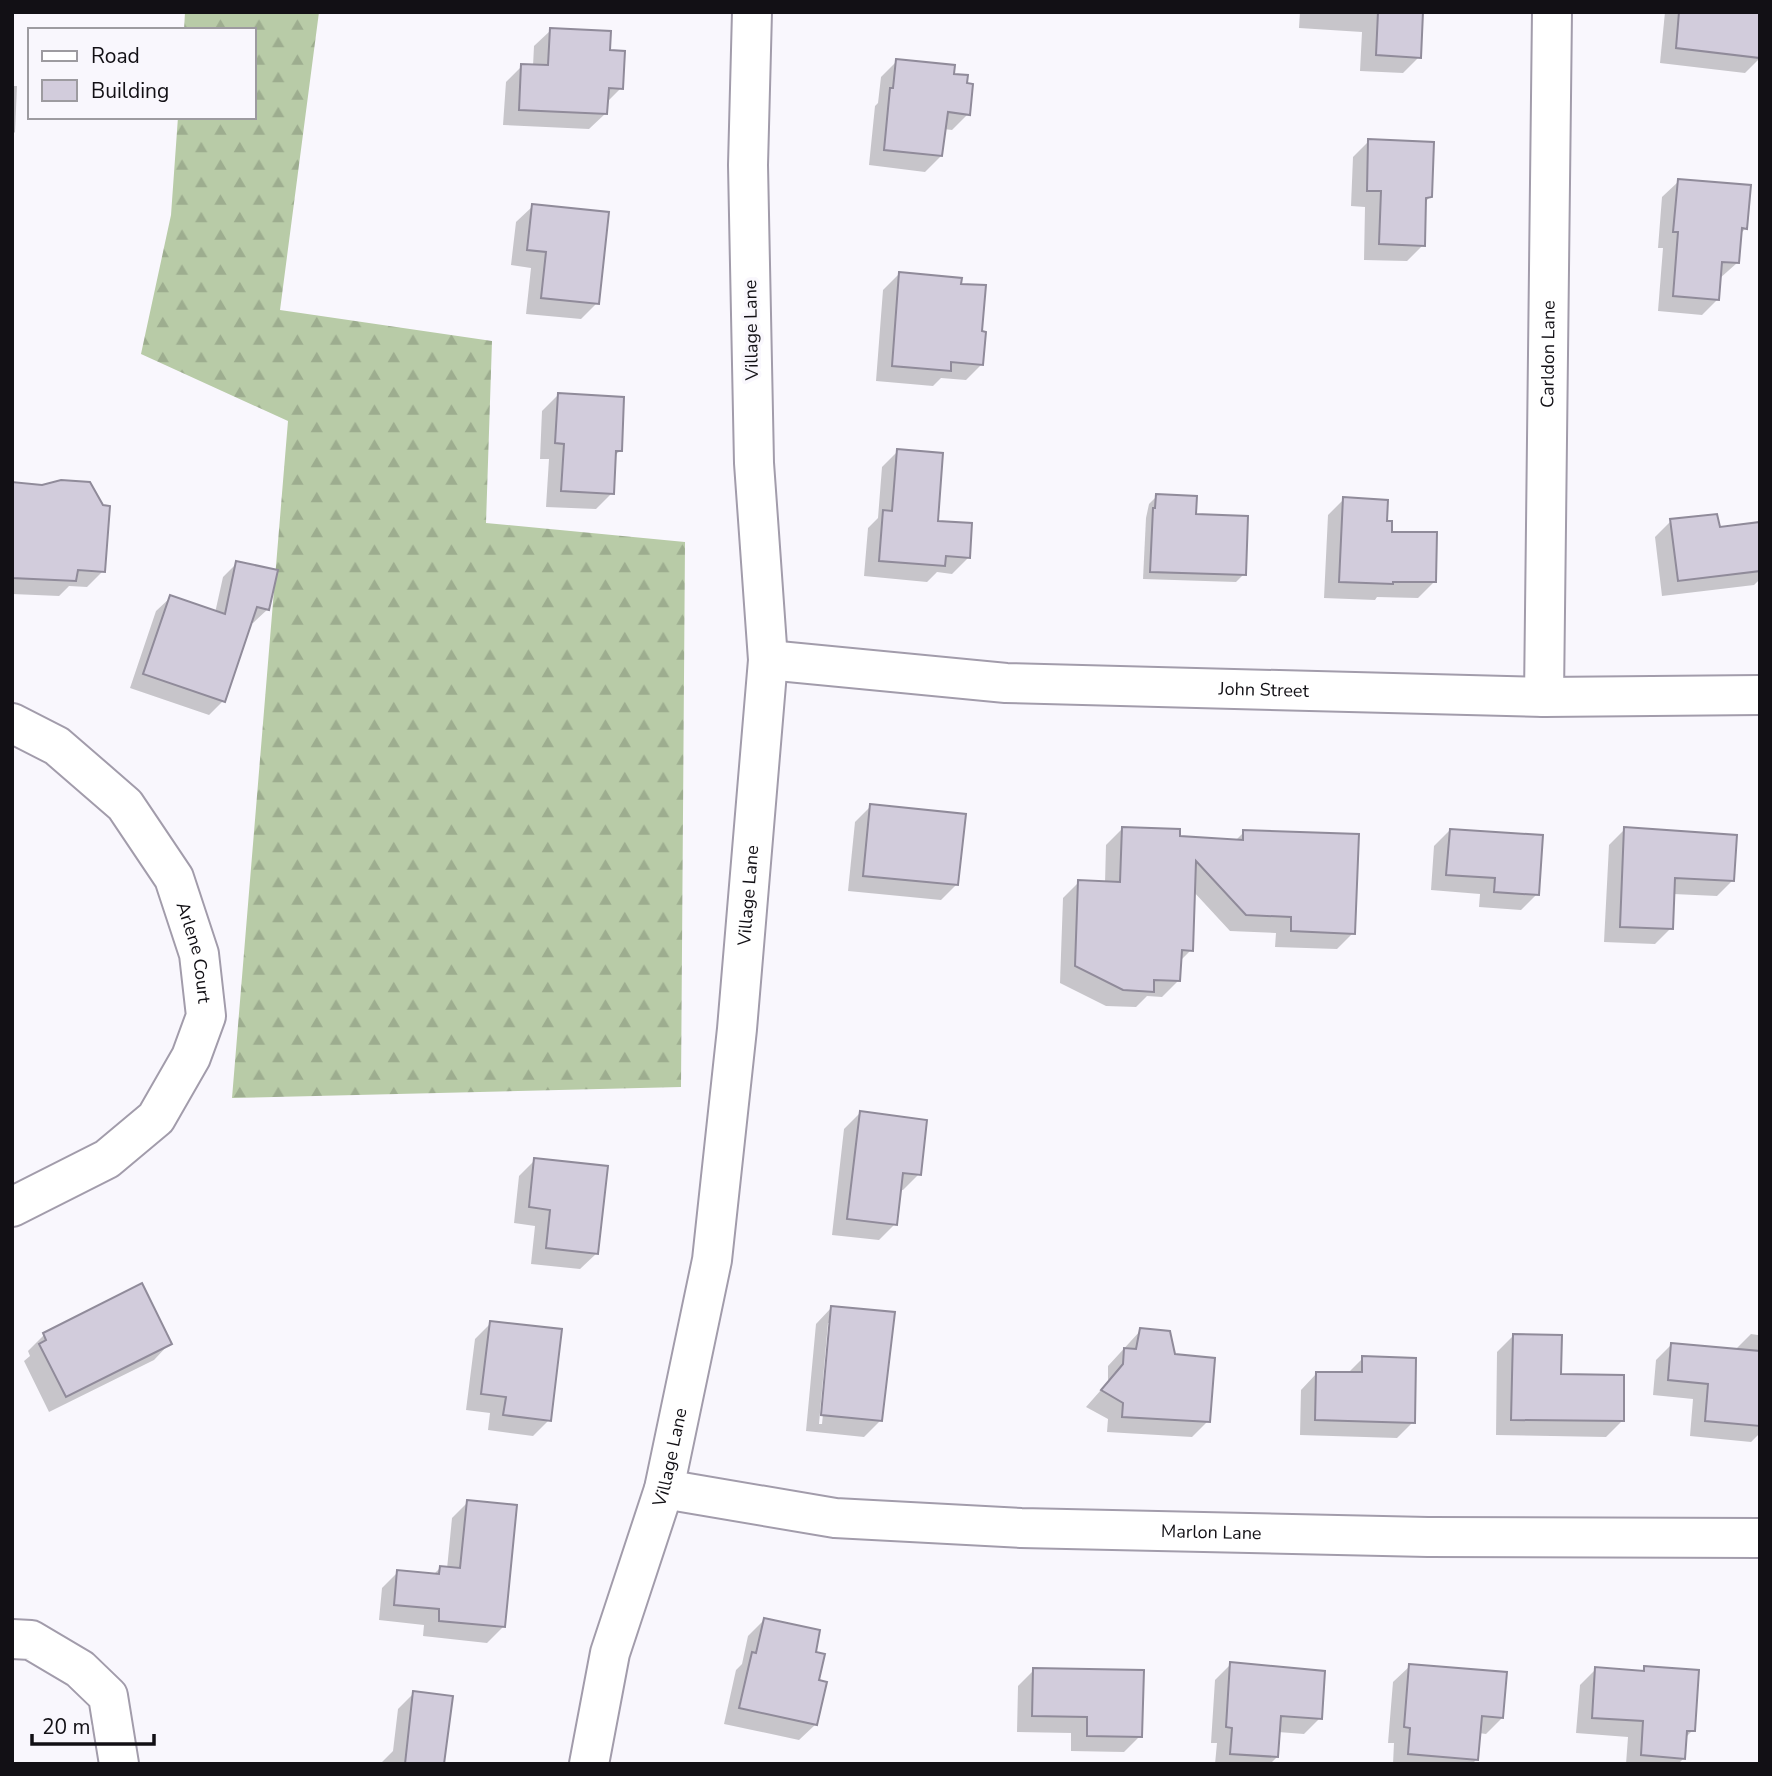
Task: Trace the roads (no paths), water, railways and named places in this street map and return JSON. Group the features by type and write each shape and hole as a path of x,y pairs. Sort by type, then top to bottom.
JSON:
{"street":[{"name":"Village Lane","path":"589,1764 610,1653 664,1489 712,1260 737,1029 768,660 754,463 748,165 752,12"},
{"name":"Carldon Lane","path":"1544,697 1552,12"},
{"name":"John Street","path":"768,660 1006,683 1544,697 1760,695"},
{"name":"Arlene Court","path":"12,723 57,746 125,805 174,878 199,954 206,1016 191,1057 156,1118 107,1159 12,1207"},
{"name":"Marlon Lane","path":"664,1489 835,1518 1021,1528 1428,1537 1760,1538"},
{"path":"12,1639 31,1640 80,1669 108,1696 119,1764"}]}
